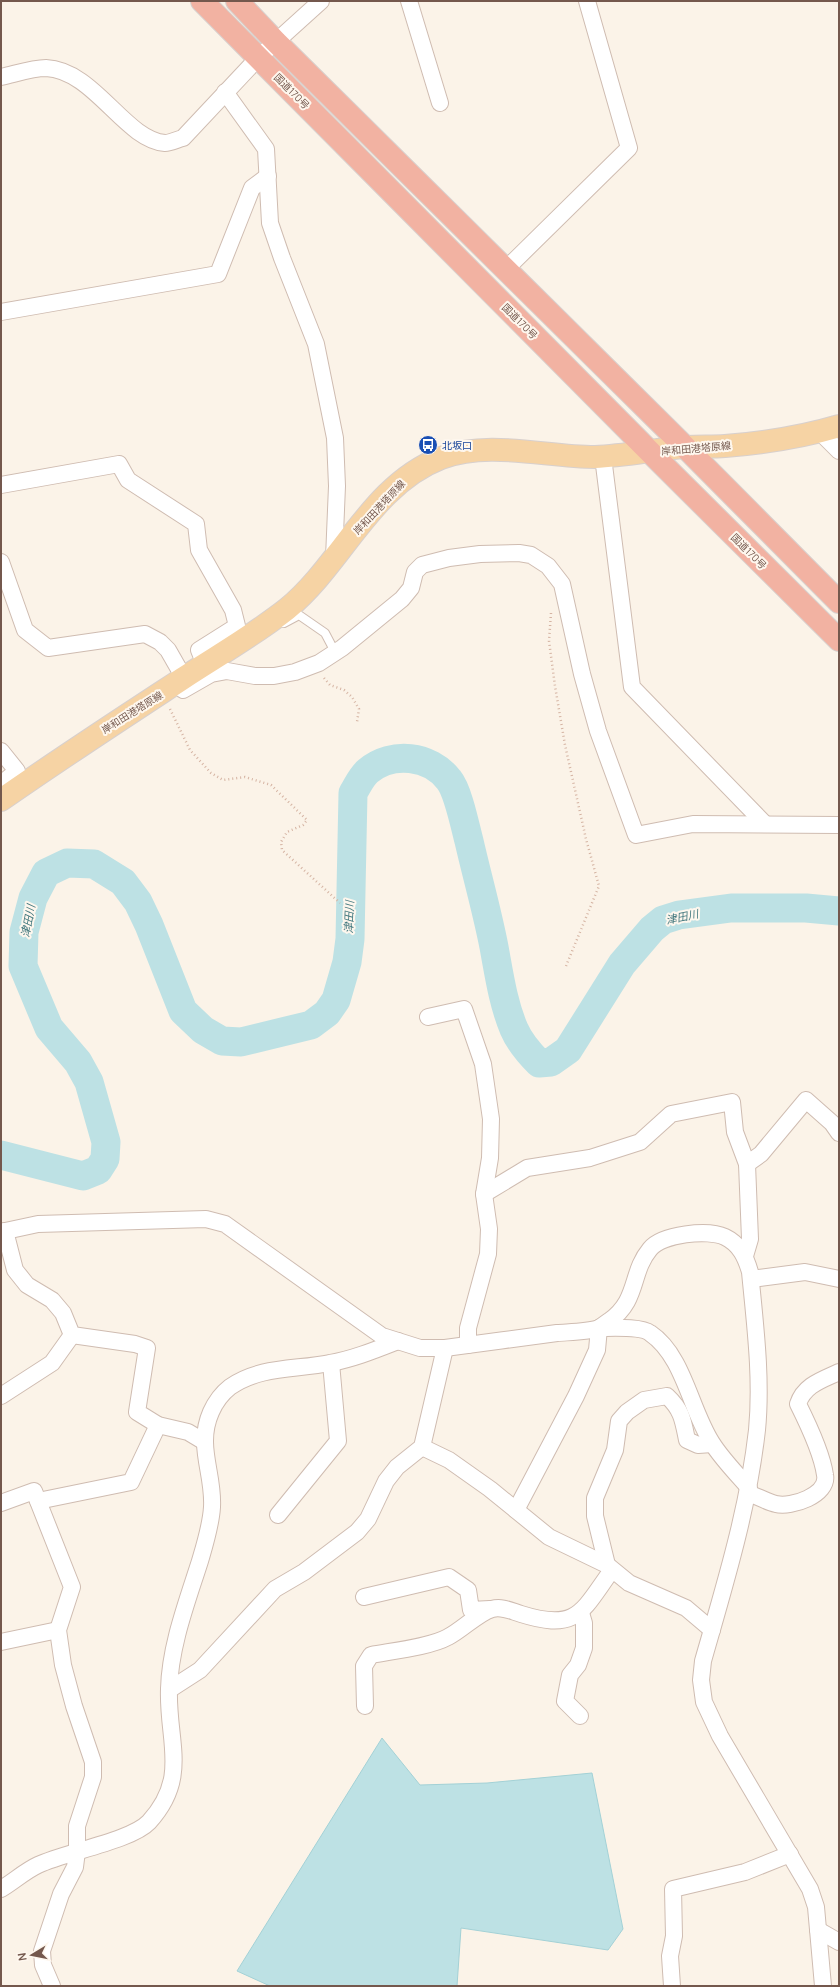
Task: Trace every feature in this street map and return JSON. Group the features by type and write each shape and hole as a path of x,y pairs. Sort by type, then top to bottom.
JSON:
{"highway":[{"name":"国道170号","path":"202,1 839,640"},
{"path":"237,1 276,42 685,447 839,602"}],"main road":[{"name":"岸和田港塔原線","path":"1,800 86,740 161,696 184,678 288,608 314,582 361,525 400,482 419,469 442,458 460,453 491,450 603,456 685,447 723,446 767,442 829,429"}],"street":[{"path":"1,77 46,68 64,72 80,80 148,139 167,143 183,138 259,57 321,1"},
{"path":"409,1 440,103"},
{"path":"505,270 629,148 587,1"},
{"path":"225,92 266,149 270,223 282,258 316,344 335,438 338,486 334,558"},
{"path":"1,312 218,274 252,188 268,176"},
{"path":"829,429 839,451"},
{"path":"603,456 632,688 764,823"},
{"path":"1,484 119,464 128,480 196,524 199,550 233,610 237,626 199,650 204,665"},
{"path":"161,696 171,697 211,674 227,671 255,676 274,676 295,672 315,665 335,652 402,599 411,588 415,572 422,565 449,558 480,554 519,553 531,555 548,566 562,584 582,674 598,731 636,835 693,824 764,823 839,825"},
{"path":"1,562 7,595 25,630 48,648 145,634 160,642 168,650 184,678"},
{"path":"1,750 17,771 1,784"},
{"path":"428,1017 464,1009 483,1064 491,1119 490,1158 484,1194 489,1229 488,1254 468,1328 468,1345"},
{"path":"747,1164 761,1154 806,1100 832,1123 839,1133"},
{"path":"484,1194 527,1168 590,1158 640,1142 671,1114 732,1102 735,1132 747,1164 750,1240 745,1256"},
{"path":"72,1335 63,1313 52,1300 26,1285 15,1270 3,1232 38,1224 206,1219 225,1224 382,1336 420,1348 445,1348 599,1328 649,1332 662,1343 675,1360 694,1408 712,1444 748,1490 777,1504 790,1504 816,1495 832,1474 798,1404 801,1394 810,1385 839,1372"},
{"path":"516,1510 576,1396 596,1350 599,1328 624,1307 633,1291 640,1265 651,1248 661,1240 708,1232 725,1237 739,1248 745,1256 751,1279 759,1384 757,1429 742,1524 703,1660 701,1680 704,1702 720,1736 810,1889 816,1907 823,1986"},
{"path":"751,1279 805,1272 839,1279"},
{"path":"1,1396 52,1363 72,1335"},
{"path":"72,1335 135,1344 147,1348 137,1412 158,1425 188,1432 203,1441"},
{"path":"1,1889 37,1865 133,1833 148,1824 160,1808 170,1789 175,1769 169,1690 172,1659 179,1629 206,1539 212,1506 203,1441 206,1422 215,1402 228,1388 250,1376 272,1369 331,1363 353,1358 398,1341"},
{"path":"169,1690 200,1670 275,1589 304,1572 357,1532 368,1519 386,1481 397,1468 422,1447 445,1348"},
{"path":"278,1515 338,1441 331,1363"},
{"path":"364,1597 449,1577 468,1590 471,1610 500,1608 548,1621 573,1618 581,1613 610,1567 595,1516 595,1498 615,1450 619,1421 627,1412 644,1400 667,1396 677,1405 682,1417 687,1440 698,1446 712,1444"},
{"path":"38,1500 131,1482 158,1425"},
{"path":"422,1447 449,1460 516,1510 549,1537 610,1567 629,1583 686,1608 712,1630"},
{"path":"1,1502 34,1490 72,1587 58,1630 63,1665 74,1706 93,1762 93,1777 77,1826 77,1851 75,1867 61,1894 42,1951 43,1965 52,1986"},
{"path":"365,1706 364,1666 371,1655 447,1638 490,1609"},
{"path":"580,1716 566,1701 570,1675 578,1665 584,1648 584,1623 581,1613"},
{"path":"1,1642 58,1630"},
{"path":"672,1986 670,1956 674,1936 673,1889 745,1872 790,1854"},
{"path":"818,1930 839,1942"}],"lane":[{"path":"264,625 274,627 299,615 325,633 335,652"}],"path":[{"path":"552,608 549,641 555,686 565,745 586,839 599,886 566,966"},
{"path":"315,665 330,685 344,690 352,697 359,709 356,722"},
{"path":"161,696 190,750 211,773 223,780 245,777 271,785 306,820 303,825 288,832 281,842 282,850 340,902"}],"water":[{"path":"382,1738 420,1785 487,1783 592,1773 623,1929 608,1950 461,1928 457,1986 270,1986 237,1971"}],"waterway":[{"name":"津田川","path":"1,1155 83,1176 98,1170 105,1159 106,1142 89,1082 78,1062 49,1028 23,966 24,932 33,898 46,873 67,863 94,864 123,882 138,902 149,925 183,1011 203,1030 222,1041 241,1042 311,1025 327,1013 336,1000 347,962 350,939 353,793 361,778 368,771 388,760 399,758 410,759 432,765 441,772 452,785 461,809 510,1019 519,1039 528,1052 539,1063 551,1062 568,1050 622,964 652,929 663,920 679,915 731,908 806,908 839,911"}],"place":[{"name":"北坂口","path":"428,445"}]}
